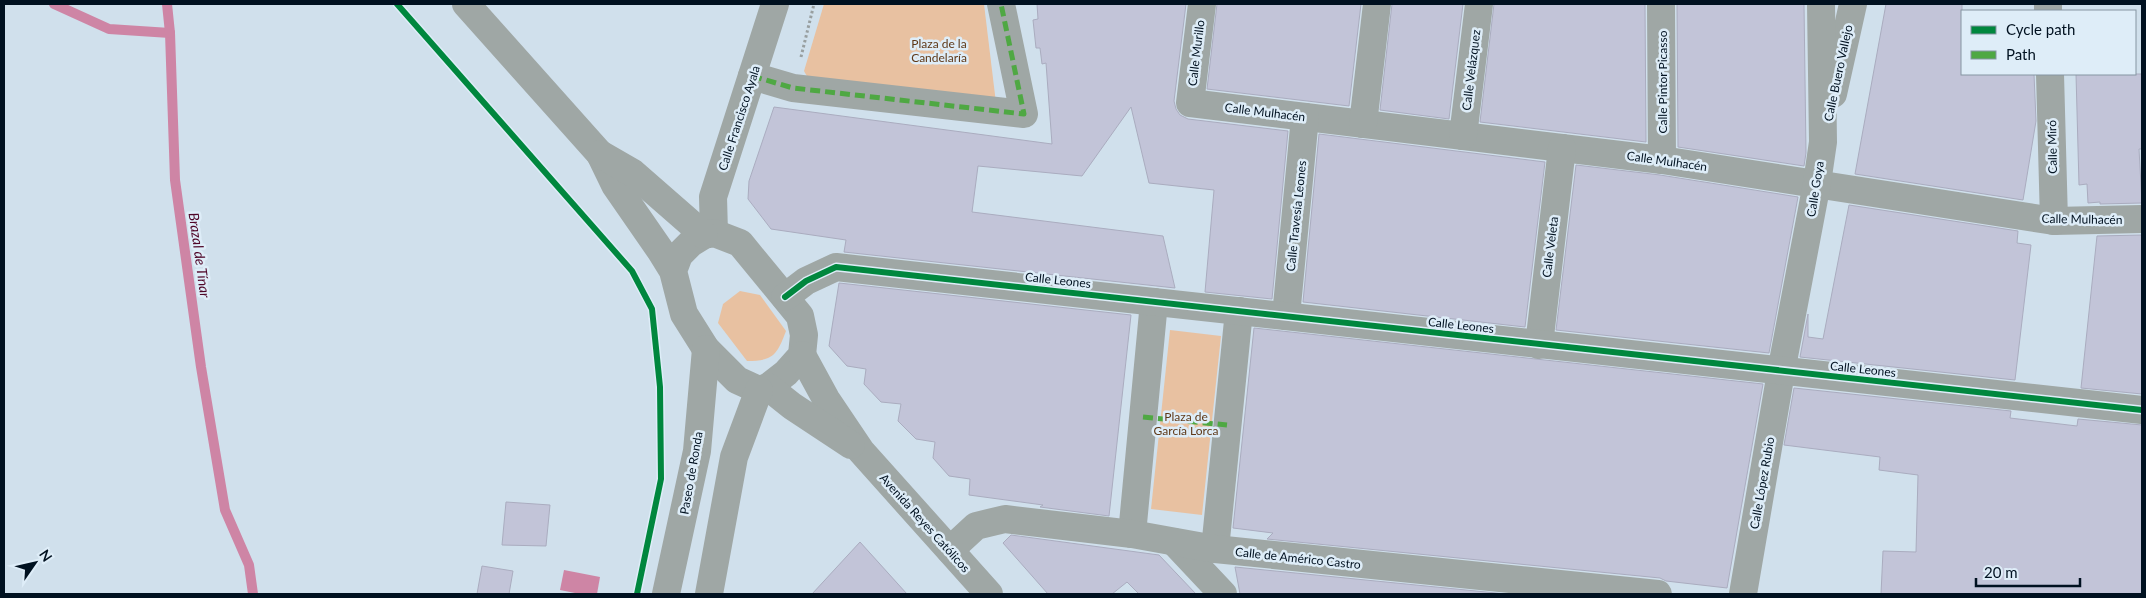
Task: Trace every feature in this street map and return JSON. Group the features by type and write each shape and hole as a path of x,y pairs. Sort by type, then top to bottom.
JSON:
{"street":[{"path":"466,4 600,154 615,185 673,271 684,314 706,350 737,380 764,388"},
{"name":"Calle Francisco Ayala","path":"709,234 713,198 775,4"},
{"path":"752,76 793,88 1024,114 1001,4"},
{"name":"Calle Murillo","path":"1190,103 1202,4"},
{"path":"1363,124 1377,4"},
{"name":"Calle Velázquez","path":"1463,136 1480,4"},
{"name":"Calle Pintor Picasso","path":"1661,4 1662,160"},
{"name":"Calle Goya","path":"1782,372 1823,142 1821,4"},
{"name":"Calle Buero Vallejo","path":"1823,142 1853,4"},
{"name":"Calle Miró","path":"2050,75 2054,221"},
{"name":"Calle Mulhacén","path":"1190,103 1662,160 2054,221 2142,219"},
{"name":"Calle Travesía Leones","path":"1286,316 1305,117"},
{"name":"Calle Veleta","path":"1539,345 1562,148"},
{"path":"600,154 633,173 709,234 740,244 800,316 804,335 802,355 786,373 764,388 734,457 709,594"},
{"path":"673,271 679,255 691,243 709,234"},
{"name":"Calle Leones","path":"784,297 806,282 836,267 2142,410"},
{"path":"1132,534 1154,302"},
{"path":"1215,550 1239,311"},
{"name":"Paseo de Ronda","path":"666,594 697,451 706,350"},
{"name":"Avenida Reyes Católicos","path":"802,355 826,399 861,451 989,594"},
{"name":"Calle López Rubio","path":"1743,594 1782,372"},
{"name":"Avenida Reyes Católicos","path":"764,388 861,451"},
{"name":"Calle de Américo Castro","path":"950,550 976,526 1005,519 1132,534 1215,550 1658,594"},
{"path":"1174,542 1223,594"}],"path":[{"path":"793,88 814,4"}],"green space":[{"name":"Plaza de la Candelaría","path":"824,4 984,4 996,103 812,85 804,71"},
{"path":"740,291 760,295 786,331 777,351 763,360 747,361 718,323 723,304"},
{"name":"Plaza de García Lorca","path":"1170,330 1221,336 1202,515 1151,509"}],"shaded area":[{"path":"564,570 600,577 597,594 580,594 560,590"}],"building":[{"path":"1037,4 1186,4 1174,101 1180,115 1188,119 1288,131 1272,299 1205,292 1214,190 1149,183 1131,107 1082,176 978,166 972,212 1163,236 1175,288 844,252 846,240 771,229 748,199 749,181 774,107 1052,144 1046,63 1042,64 1040,48 1036,48 1033,20 1038,19"},
{"path":"1217,4 1361,4 1349,106 1207,89"},
{"path":"1392,4 1463,4 1449,119 1380,110"},
{"path":"1494,4 1645,4 1646,142 1480,122"},
{"path":"1677,4 1804,4 1806,153 1804,166 1678,147"},
{"path":"1886,4 1962,4 1961,75 2034,75 2036,121 2023,200 1855,174"},
{"path":"2142,74 2142,149 2139,149 2142,203 2088,203 2087,184 2079,185 2076,75"},
{"path":"1319,134 1545,162 1525,327 1303,302"},
{"path":"1576,165 1660,175 1798,197 1769,353 1556,330"},
{"path":"1849,205 2018,231 2017,243 2031,245 2015,380 1800,357 1808,314 1808,337 1823,339"},
{"path":"2142,235 2142,394 2081,388 2097,236"},
{"path":"839,283 1131,315 1109,516 969,495 970,479 949,476 933,458 935,442 916,439 898,421 901,404 881,402 864,384 866,369 847,366 829,346"},
{"path":"1254,328 1763,384 1727,588 1666,581 1660,578 1267,539 1273,533 1233,528"},
{"path":"1794,388 2011,411 2010,418 2077,426 2078,419 2142,425 2142,594 1881,594 1883,551 1916,552 1918,475 1879,470 1880,457 1784,445"},
{"path":"506,502 550,505 546,546 502,545"},
{"path":"1011,535 1159,555 1196,594 1139,594 1127,582 1112,594 1048,594 1003,543"},
{"path":"860,542 907,594 812,594"},
{"path":"482,566 513,571 509,594 477,594"},
{"path":"1235,567 1506,594 1240,594"}],"waterway":[{"name":"Brazal de Tínar","path":"54,4 109,29 170,33 175,180 201,367 225,510 249,565 253,594"},
{"path":"167,4 170,33"}],"marked path":[{"path":"752,76 793,88 1024,114 1001,4"},
{"path":"1143,417 1227,425"}],"cycle path":[{"path":"397,4 632,271 652,309 660,387 661,479 637,594"},
{"path":"785,297 806,281 836,267 2142,410"}]}
